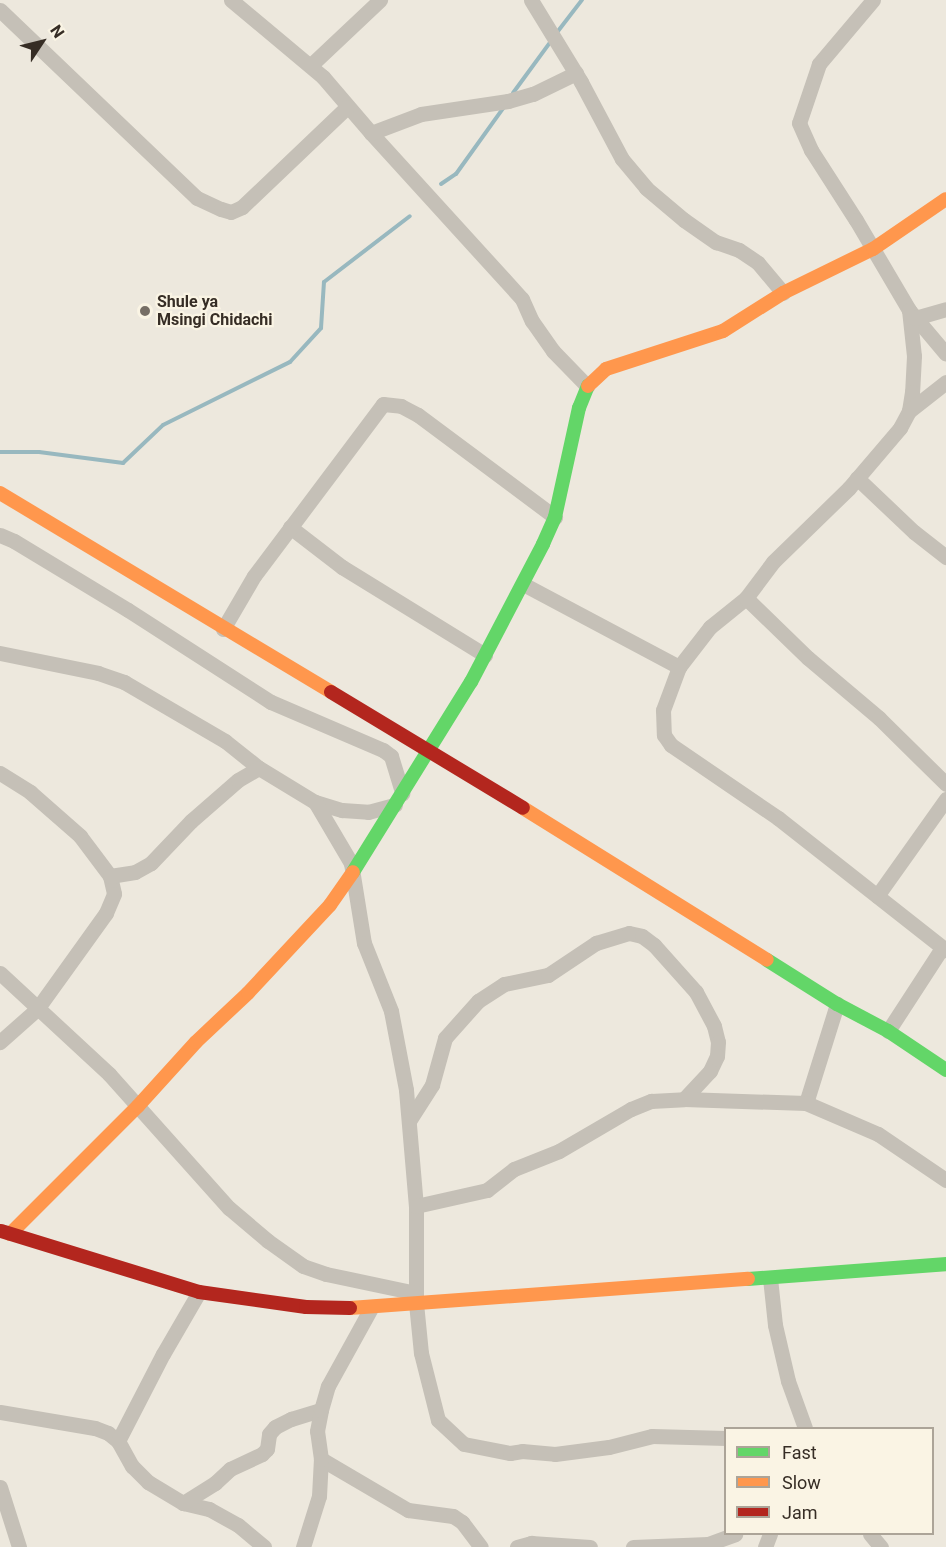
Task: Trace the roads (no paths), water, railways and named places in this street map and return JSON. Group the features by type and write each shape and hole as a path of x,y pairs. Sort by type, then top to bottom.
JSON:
{"street":[{"path":"231,0 266,31 311,65 522,299 532,321 553,351 587,386"},
{"path":"311,65 380,0"},
{"path":"531,0 576,73 622,159 646,188 684,220 716,242 739,250 758,263 783,293"},
{"path":"873,0 819,64 799,123 811,150 912,314 946,354"},
{"path":"3,18 197,198 211,206 231,212 242,207 347,107"},
{"path":"371,133 431,112 508,101 533,94 576,73"},
{"path":"946,199 873,249 783,293 723,331 606,369 587,386 579,408 555,517 523,584 485,655 352,874 330,906 248,993 196,1042 138,1106 5,1233 199,1292 306,1306 371,1308 416,1298 770,1278 946,1264"},
{"path":"912,314 946,309"},
{"path":"888,1031 944,949 778,818 671,746 664,735 663,710 679,667 710,627 746,597 773,562 857,478 900,428 909,411 914,356 912,314"},
{"path":"909,411 946,381"},
{"path":"223,629 254,576 383,404 401,406 418,415 555,517"},
{"path":"857,478 914,532 946,557"},
{"path":"0,493 223,629 429,749 837,1004 888,1031 946,1070"},
{"path":"290,527 342,567 485,655"},
{"path":"0,535 128,610 271,702 382,750 390,756 398,799"},
{"path":"523,584 679,667"},
{"path":"746,597 808,658 879,718 946,784"},
{"path":"0,653 124,682 225,741 259,768 315,802 342,810 368,812 398,799"},
{"path":"110,876 135,872 151,863 199,814 238,780 259,768"},
{"path":"0,773 15,781 64,820 97,857 110,876 113,886 111,904 37,1009 0,1042"},
{"path":"877,896 946,799"},
{"path":"315,802 347,852 358,893 364,943 391,1011 406,1090 409,1121 416,1206 416,1298 421,1353 438,1420 464,1444 510,1453 522,1451 555,1454 609,1447 652,1436 724,1438"},
{"path":"409,1121 432,1085 445,1038 478,1001 504,984 548,975 596,943 629,933 642,936 654,945 696,992 714,1026 718,1042 717,1056 710,1071 684,1100"},
{"path":"0,973 109,1074 229,1208 303,1266 416,1298"},
{"path":"806,1103 837,1004"},
{"path":"416,1206 487,1190 514,1168 560,1151 631,1109 651,1101 806,1103 878,1134 946,1180"},
{"path":"770,1278 775,1325 788,1381 804,1427"},
{"path":"118,1441 163,1354 199,1292"},
{"path":"303,1547 319,1496 321,1459 317,1431 321,1410 328,1386 371,1308"},
{"path":"183,1503 215,1483 230,1469 262,1454 267,1449 269,1434 275,1427 291,1419 321,1410"},
{"path":"0,1412 95,1428 118,1441 140,1476 183,1503 219,1515 238,1525 264,1547"},
{"path":"321,1459 408,1510 453,1516 462,1522 480,1547"},
{"path":"0,1487 20,1547"},
{"path":"633,1547 708,1544 730,1535"},
{"path":"872,1535 881,1547"},
{"path":"517,1547 531,1543 590,1547"}],"waterway":[{"path":"555,35 582,0"},
{"path":"513,93 551,41"},
{"path":"441,184 456,174 504,107"},
{"path":"0,452 39,452 123,463 163,425 290,362 321,328 324,282 410,216"}],"place":[{"name":"Shule ya Msingi Chidachi","path":"145,311"}]}
